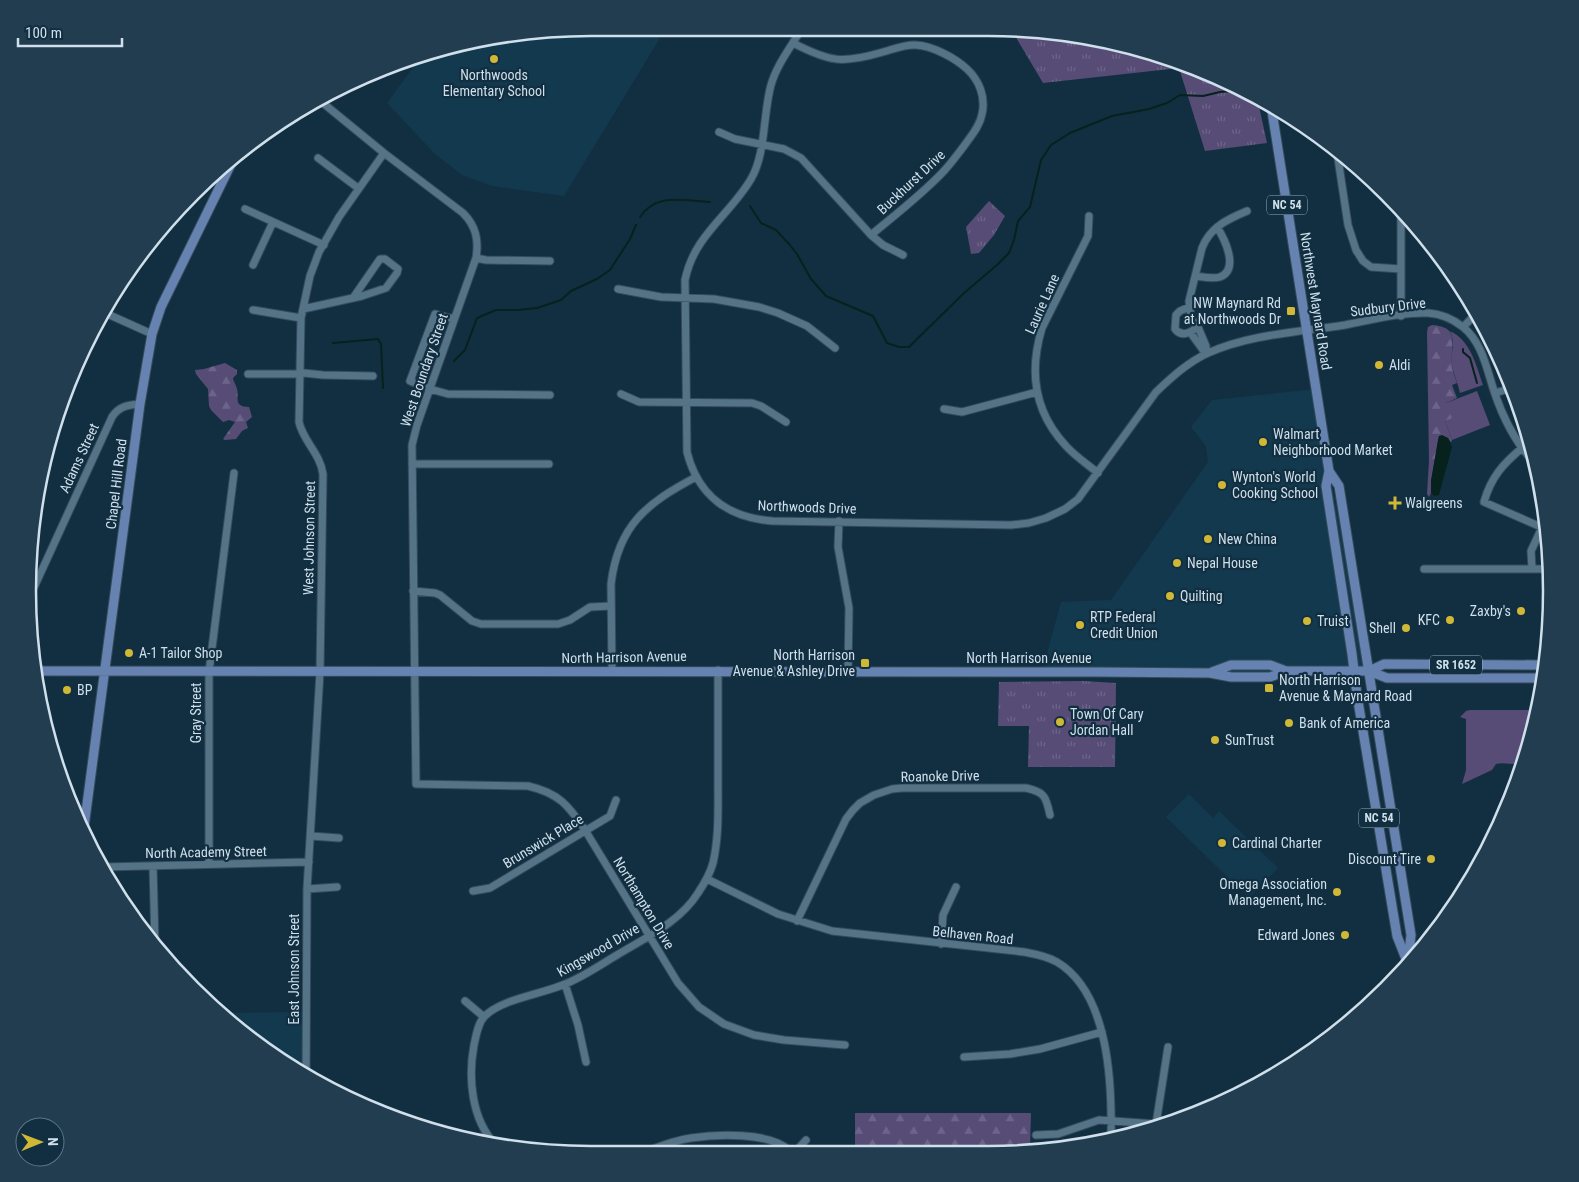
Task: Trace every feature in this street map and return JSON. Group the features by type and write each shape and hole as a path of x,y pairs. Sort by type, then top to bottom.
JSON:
{"main road":[{"name":"Northwest Maynard Road","path":"1273,116 1329,471 1326,486 1354,671"},
{"name":"Chapel Hill Road","path":"85,819 140,404 152,334 167,293 226,173"},
{"name":"Northwest Maynard Road","path":"1329,471 1339,486 1369,671"},
{"name":"North Harrison Avenue","path":"1369,671 1384,664 1538,665"},
{"name":"North Harrison Avenue","path":"42,670 209,672 612,672 718,670 1210,672 1232,665 1270,665 1286,671 1369,671 1387,678 1536,678"},
{"name":"NC 54","path":"1354,671 1397,936 1405,957"},
{"name":"NC 54","path":"1369,671 1411,935 1409,952"}],"street":[{"name":"Northwoods Drive","path":"797,36 783,59 771,86 761,145 753,177 694,252 687,270 684,298 687,452 696,477 722,506 746,517 772,521 1011,524 1029,523 1046,518 1078,499 1156,392 1171,378 1206,354 1246,340 1308,330"},
{"name":"Buckhurst Drive","path":"793,42 818,55 842,60 860,58 904,46 924,46 945,55 965,67 976,80 981,91 982,113 978,126 970,138 942,174 871,236"},
{"name":"West Boundary Street","path":"325,105 469,219 477,236 476,258 414,435 412,464 416,784 425,784"},
{"path":"718,132 735,139 784,149 801,158 871,236 883,245 903,255"},
{"name":"West Johnson Street","path":"309,862 320,672 323,474 317,454 300,426 301,318 310,276 324,245 339,217 384,153"},
{"path":"318,158 358,188"},
{"path":"1338,161 1349,232 1356,250 1363,261 1371,267 1400,269"},
{"path":"245,209 324,245"},
{"path":"1206,354 1206,346 1198,327 1191,317 1189,307 1205,240 1224,221 1247,211"},
{"name":"Laurie Lane","path":"1089,216 1088,236 1042,328 1038,341 1034,371 1037,392 1048,422 1074,454 1098,473"},
{"path":"1400,316 1401,221"},
{"path":"253,265 273,222"},
{"path":"1196,276 1214,278 1225,274 1228,267 1226,242 1217,227"},
{"path":"303,309 353,298 386,288 397,273 398,268 384,258 380,259 353,298"},
{"path":"476,258 486,260 550,261"},
{"path":"618,289 660,297 738,302 778,313 807,326 835,348"},
{"path":"1189,307 1176,315 1174,324 1178,332 1182,333 1190,332 1198,327"},
{"path":"253,310 301,318"},
{"name":"Sudbury Drive","path":"1308,330 1427,313 1438,314 1452,320 1463,327 1475,339 1480,348 1495,393 1510,429 1525,451"},
{"path":"454,319 435,314 410,381 430,390 448,394 550,394"},
{"path":"110,315 152,334"},
{"path":"1463,327 1471,319"},
{"path":"1190,332 1206,354"},
{"path":"248,374 304,373 373,376"},
{"path":"1495,393 1505,390"},
{"path":"944,409 962,412 1037,392"},
{"path":"621,394 639,402 752,403 761,406 786,422"},
{"name":"Adams Street","path":"36,583 112,417 120,408 140,404"},
{"path":"1522,448 1503,464 1493,479 1484,502 1538,522"},
{"path":"412,464 549,464"},
{"name":"Gray Street","path":"209,864 209,672 234,473"},
{"path":"612,672 611,584 615,561 623,539 644,510 696,477"},
{"path":"839,521 838,547 849,608 848,672"},
{"path":"1532,568 1531,551 1539,532"},
{"path":"1424,569 1542,569"},
{"path":"413,591 440,595 472,621 481,624 558,624 570,620 590,607 611,606"},
{"name":"Kingswood Drive","path":"484,1017 503,1005 565,984 583,975 649,935 685,910 697,896 707,879 713,863 717,835 718,670"},
{"name":"Northampton Drive","path":"425,784 515,785 538,788 551,793 570,807 685,992 708,1014 724,1024 764,1037 846,1046"},
{"name":"Roanoke Drive","path":"797,921 846,819 860,803 874,795 902,788 1026,788 1042,794 1046,798 1050,815"},
{"name":"Brunswick Place","path":"473,891 490,888 610,816 616,800"},
{"path":"311,836 338,838"},
{"name":"North Academy Street","path":"110,867 309,862"},
{"name":"East Johnson Street","path":"306,1066 307,889 309,862"},
{"path":"153,866 155,934"},
{"name":"Belhaven Road","path":"707,879 759,905 817,927 848,934 1029,953 1046,957 1058,963 1080,984 1092,1006 1102,1032 1110,1078 1111,1132"},
{"path":"307,889 337,887"},
{"path":"941,944 943,915 956,887"},
{"path":"565,984 576,1019 586,1062"},
{"path":"465,1001 484,1017 476,1037 472,1079 477,1113 489,1136"},
{"path":"964,1057 1010,1054 1040,1049 1102,1032"},
{"path":"1157,1119 1168,1047"},
{"path":"1036,1135 1058,1134 1090,1122 1112,1120 1145,1123"},
{"path":"662,1146 684,1139 711,1136 761,1137 775,1141 783,1146"},
{"path":"801,1146 806,1140"}],"shaded area":[{"path":"661,36 564,196 492,186 462,175 435,154 387,103 415,65 447,55 519,41 555,37"},
{"path":"1316,389 1329,471 1369,671 1042,672 1061,602 1111,600 1208,462 1206,446 1191,427 1212,400"},
{"path":"1442,435 1448,438 1452,447 1439,495 1434,496 1431,493 1431,481 1438,440 1439,436"},
{"name":"Cardinal Charter","path":"1189,794 1213,818 1219,811 1278,868 1249,898 1166,817"},
{"path":"303,1012 302,1064 253,1031 231,1013"}],"green space":[{"path":"1016,37 1096,47 1132,55 1173,69 1043,83"},
{"path":"1180,71 1233,93 1259,108 1267,143 1205,151"},
{"path":"989,201 1005,216 994,235 979,253 971,254 966,227"},
{"path":"1432,325 1441,326 1451,333 1452,366 1457,383 1452,385 1457,398 1446,403 1452,418 1445,421 1452,440 1451,442 1448,438 1439,436 1429,497 1427,494 1429,461 1427,332 1428,327"},
{"path":"1450,331 1457,335 1468,347 1483,385 1460,393 1452,366 1453,340"},
{"path":"225,363 237,370 233,380 237,390 238,403 249,407 252,417 246,422 248,428 242,431 236,439 225,440 223,439 235,422 229,420 223,422 211,410 208,389 195,370"},
{"path":"1477,391 1490,425 1452,440 1445,421 1446,403"},
{"path":"1084,681 1116,683 1115,767 1028,767 1029,726 998,726 999,682"},
{"path":"1530,710 1515,764 1496,764 1492,770 1462,784 1466,770 1466,719 1460,717 1466,711"},
{"path":"855,1113 1031,1113 1030,1144 855,1146"}],"waterway":[{"path":"750,206 761,223 776,230 789,244 811,279 826,296 873,316 887,343 899,347 909,347 964,293 1009,253 1018,221 1030,207 1041,160 1051,145 1070,133 1112,116 1149,109 1167,103 1180,95 1203,96 1229,91"},
{"path":"640,217 654,204 663,201 710,202"},
{"path":"454,361 465,350 477,318 496,310 537,308 561,300 571,291 597,279 610,270 630,239 636,225"},
{"path":"333,343 378,339 381,344 383,388"},
{"path":"1463,349 1463,352 1470,358 1477,383"}],"place":[{"name":"Northwoods Elementary School","path":"494,59"},
{"name":"NW Maynard Rd at Northwoods Dr","path":"1291,311"},
{"name":"Aldi","path":"1379,365"},
{"name":"Walmart Neighborhood Market","path":"1263,442"},
{"name":"Wynton's World Cooking School","path":"1222,485"},
{"name":"Walgreens","path":"1395,503"},
{"name":"New China","path":"1208,539"},
{"name":"Nepal House","path":"1177,563"},
{"name":"Quilting","path":"1170,596"},
{"name":"Zaxby's","path":"1521,611"},
{"name":"KFC","path":"1450,620"},
{"name":"Truist","path":"1307,621"},
{"name":"RTP Federal Credit Union","path":"1080,625"},
{"name":"Shell","path":"1406,628"},
{"name":"A-1 Tailor Shop","path":"129,653"},
{"name":"North Harrison Avenue & Ashley Drive","path":"865,663"},
{"name":"North Harrison Avenue & Maynard Road","path":"1269,688"},
{"name":"BP","path":"67,690"},
{"name":"Town Of Cary Jordan Hall","path":"1060,722"},
{"name":"Bank of America","path":"1289,723"},
{"name":"SunTrust","path":"1215,740"},
{"name":"Cardinal Charter","path":"1222,843"},
{"name":"Discount Tire","path":"1431,859"},
{"name":"Omega Association Management, Inc.","path":"1337,892"},
{"name":"Edward Jones","path":"1345,935"}]}
